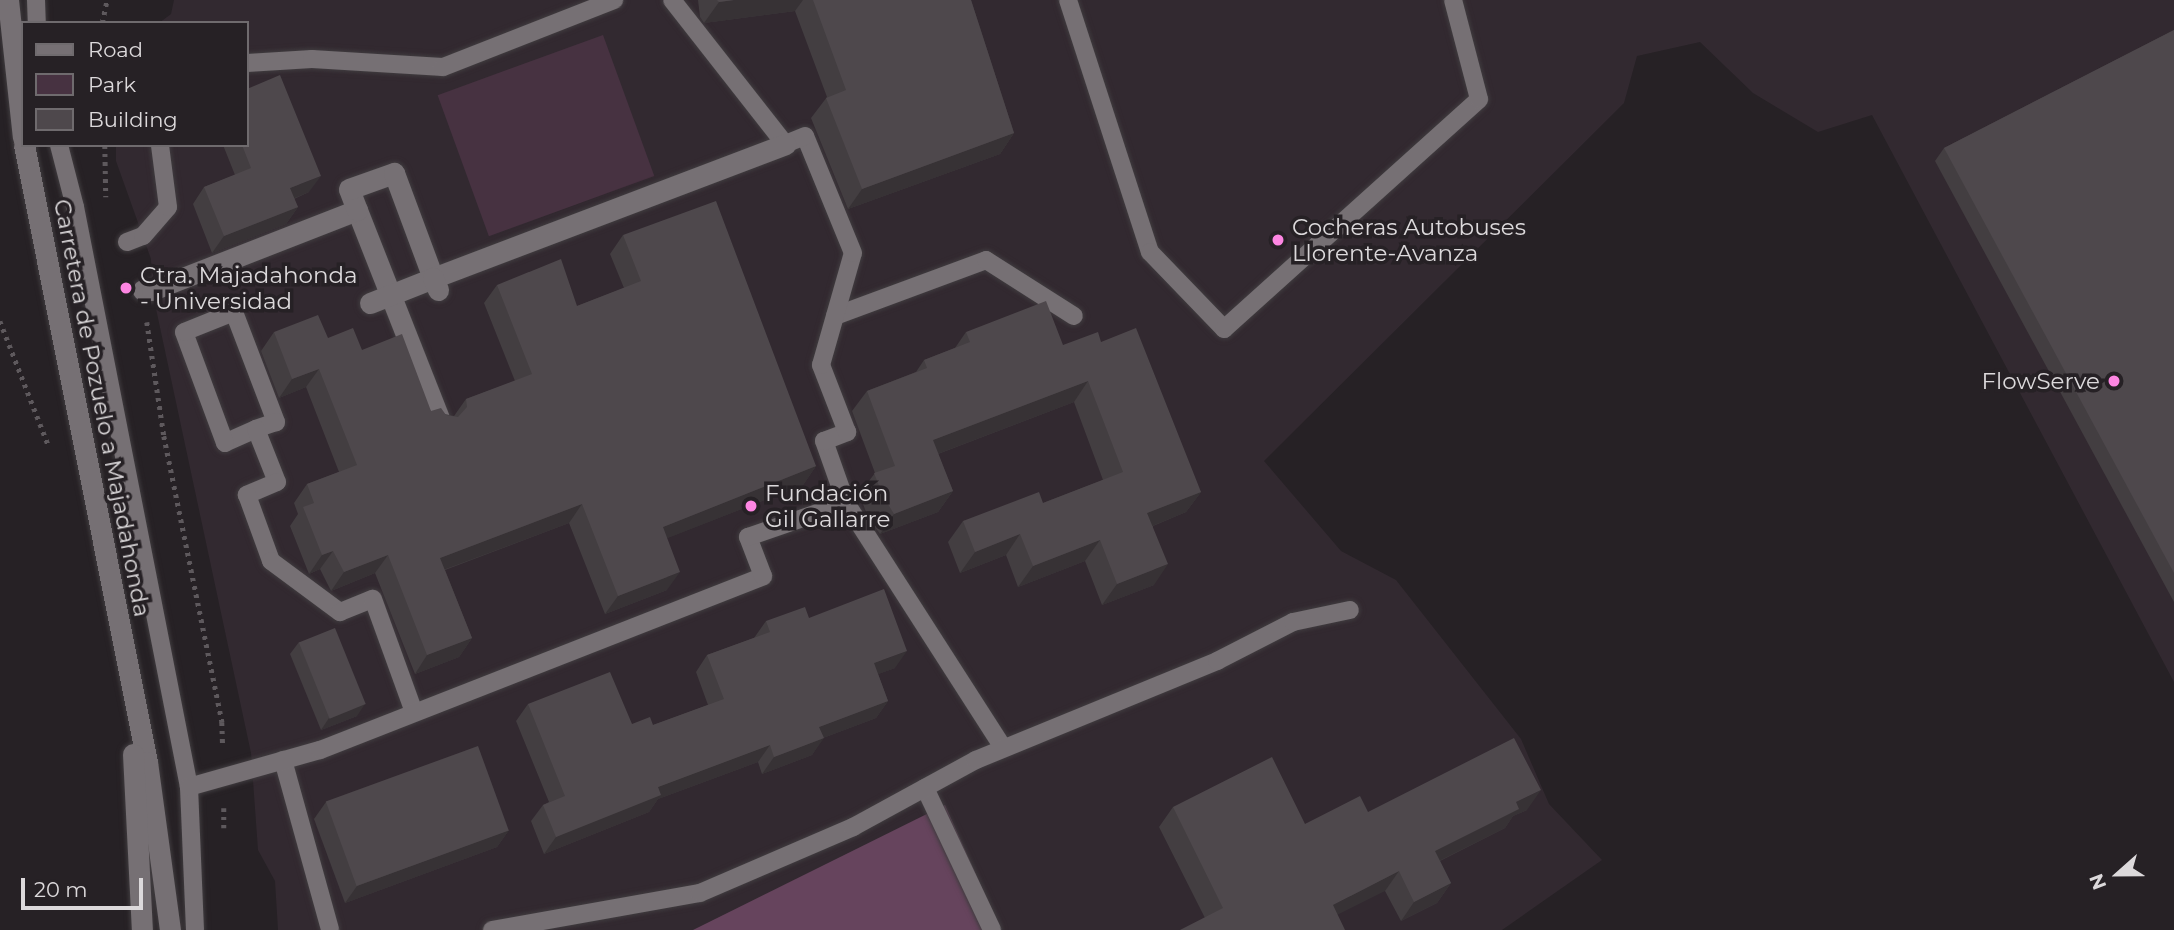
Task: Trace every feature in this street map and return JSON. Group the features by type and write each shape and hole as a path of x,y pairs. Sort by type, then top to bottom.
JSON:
{"street":[{"path":"8,0 21,119"},
{"path":"370,303 435,284 785,144"},
{"name":"Carretera de Pozuelo a Majadahonda","path":"24,147 128,682 147,762 170,930"},
{"path":"435,284 394,173 349,189 441,423"},
{"path":"143,290 152,290 357,210"},
{"name":"Carretera de Pozuelo a Majadahonda","path":"128,682 142,930"}],"lane":[{"path":"248,63 312,59 443,67 614,0"},
{"path":"672,0 785,144 805,136 853,253 821,365 847,432 824,441 846,503 1003,748"},
{"path":"1068,0 1150,252 1224,329 1479,99 1453,0"},
{"path":"59,147 75,207 189,787 195,930"},
{"path":"127,242 143,236 168,207 160,147"},
{"path":"835,316 986,260 1074,316"},
{"path":"234,312 276,422 256,429 225,443 184,332 234,312"},
{"path":"256,429 277,482 247,495 271,561 340,612 373,599 414,712"},
{"path":"189,787 283,761 763,576 748,537 846,503"},
{"path":"492,930 700,893 853,827 1003,748 1217,661 1293,622 1350,610"},
{"path":"283,761 330,930"},
{"path":"925,788 992,930"}],"path":[{"path":"102,21 107,0"},
{"path":"105,147 106,209 127,242"},
{"path":"143,290 164,436 222,722 224,833"},
{"path":"0,321 50,449"}],"shaded area":[{"name":"Fundación Gil Gallarre","path":"174,0 2174,0 2174,682 1872,115 1818,132 1753,93 1700,42 1637,56 1624,103 1264,461 1341,551 1396,580 1521,739 1549,804 1602,860 1502,930 278,930 275,881 258,850 251,753 152,290 151,259 116,161 116,147 248,147 248,21 162,21 171,14"},
{"path":"945,805 1001,930 693,930"}],"green space":[{"path":"603,35 654,176 489,236 438,95"}],"building":[{"path":"813,0 971,0 1014,133 862,189 826,98 846,90"},
{"name":"FlowServe","path":"2174,30 2174,573 1944,148"},
{"path":"280,75 321,176 290,188 298,207 224,236 204,187 251,168 243,147 248,147 248,89"},
{"path":"716,201 816,466 663,527 680,572 618,596 582,504 440,558 472,638 427,655 388,555 344,572 333,551 322,555 303,507 314,503 307,484 357,465 319,369 292,379 274,332 318,315 328,338 353,328 362,350 402,334 431,411 441,408 446,415 458,417 467,407 466,399 532,374 497,285 561,259 577,306 641,281 623,235"},
{"path":"1046,301 1063,345 1098,332 1101,342 1136,328 1201,492 1147,513 1168,564 1117,584 1100,540 1033,566 1020,534 975,552 963,521 1039,492 1043,503 1123,472 1088,381 933,440 953,491 894,514 874,473 895,466 867,391 927,368 924,360 970,342 966,332"},
{"path":"884,589 907,651 874,663 888,701 819,727 824,738 774,757 770,745 658,787 661,795 556,837 543,805 565,796 528,704 610,672 632,724 650,717 653,725 724,699 707,655 770,632 766,621 805,607 809,618"},
{"path":"335,628 366,704 330,719 299,643"},
{"path":"1514,738 1541,790 1516,802 1519,809 1435,851 1451,883 1414,902 1399,871 1333,905 1345,930 1180,930 1223,908 1173,807 1272,757 1305,824 1360,796 1368,812"},
{"path":"478,746 509,831 357,886 326,801"}],"place":[{"name":"Cocheras Autobuses Llorente-Avanza","path":"1278,240"},
{"name":"Ctra. Majadahonda - Universidad","path":"126,288"},
{"name":"FlowServe","path":"2114,381"},
{"name":"Fundación Gil Gallarre","path":"751,506"}]}
